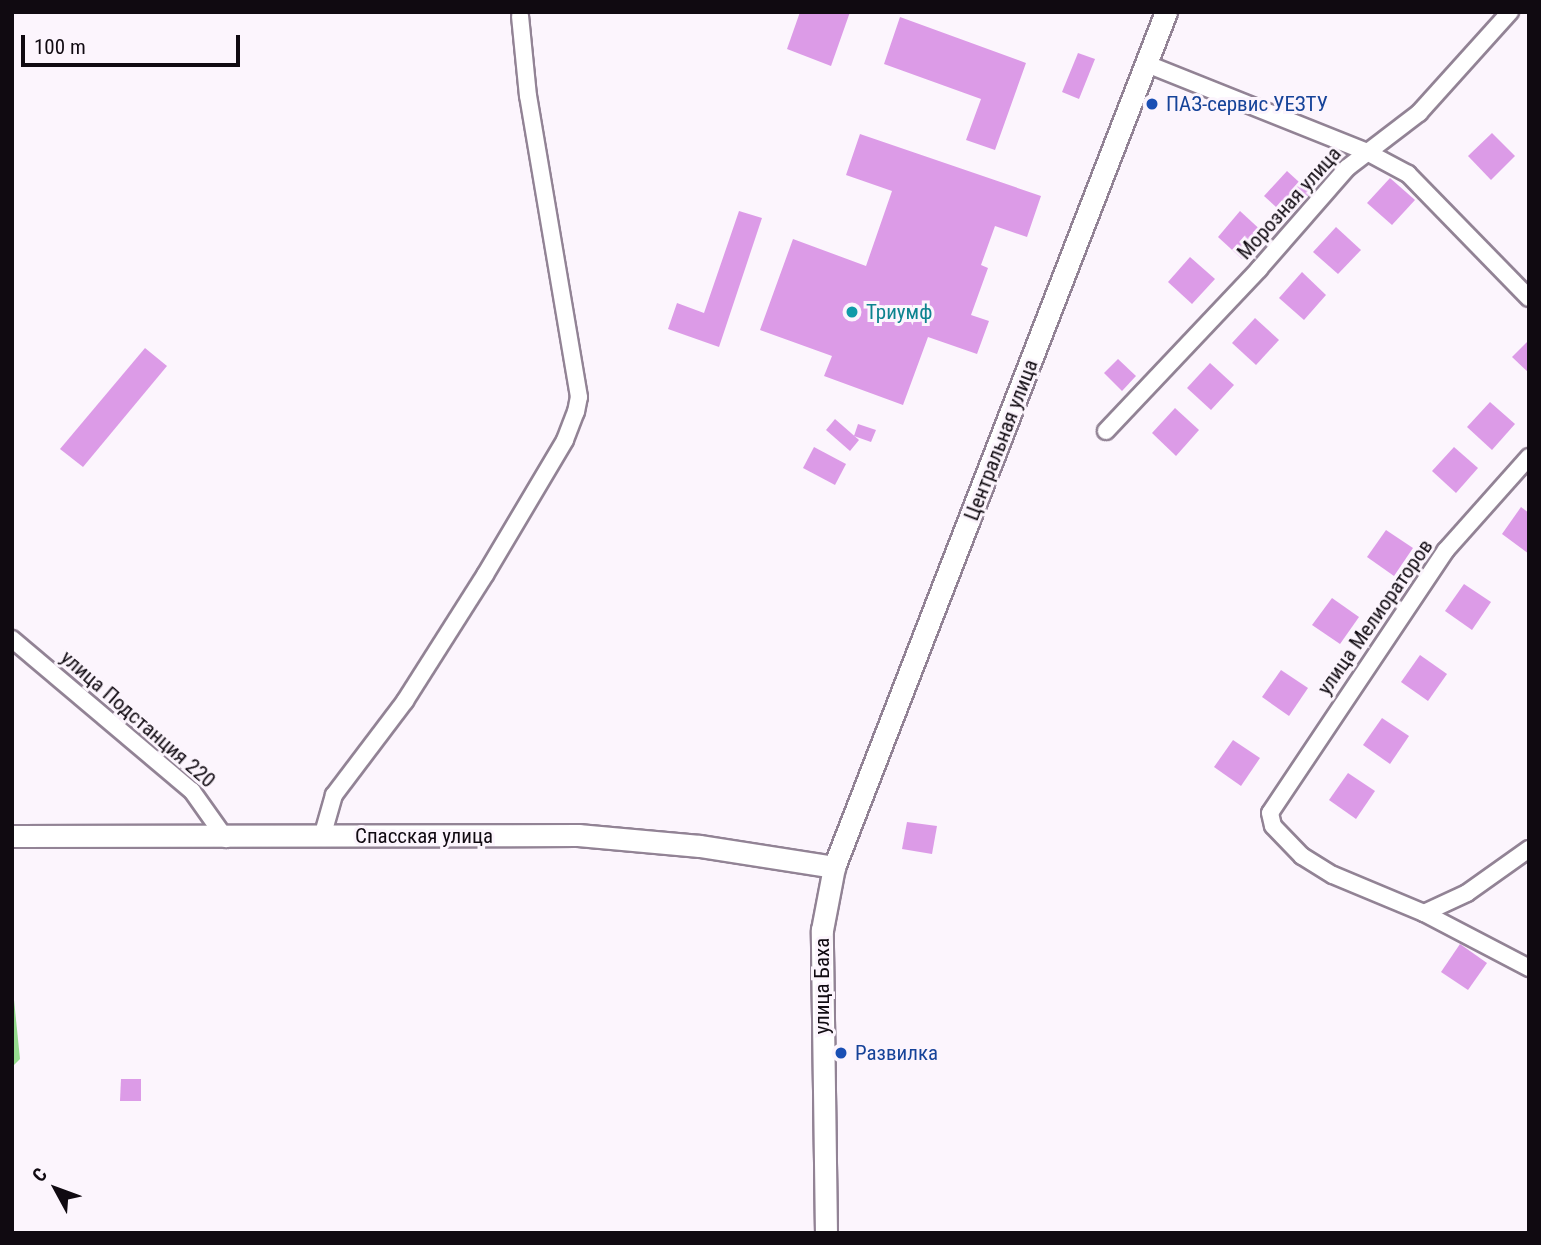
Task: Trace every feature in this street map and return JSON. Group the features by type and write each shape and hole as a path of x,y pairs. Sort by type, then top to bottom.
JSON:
{"street":[{"name":"Центральная улица","path":"834,866 1166,12"},
{"name":"Морозная улица","path":"1105,431 1365,151 1419,113 1510,12"},
{"path":"322,837 334,794 405,701 485,575 565,440 576,412 579,397 528,96 520,16"},
{"path":"1147,64 1365,151 1408,174 1433,195 1529,298"},
{"name":"улица Мелиораторов","path":"1424,913 1333,874 1302,856 1273,827 1270,813 1439,560 1529,457"},
{"name":"улица Подстанция 220","path":"12,639 192,791 226,839"},
{"name":"Спасская улица","path":"12,836 226,839 578,835 700,846 834,866"},
{"path":"1424,913 1466,893 1529,849"},
{"name":"улица Баха","path":"826,1233 822,930 834,866"},
{"path":"1424,913 1529,968"}],"green space":[{"path":"12,980 20,1059 12,1067"}],"building":[{"path":"800,12 850,12 831,66 787,49"},
{"path":"900,17 1026,63 995,150 966,140 981,99 884,64"},
{"path":"1078,53 1095,59 1079,99 1062,92"},
{"path":"1492,133 1515,156 1491,180 1468,156"},
{"path":"860,134 1041,196 1027,237 995,226 981,265 988,268 971,315 989,321 977,354 928,337 903,405 824,376 832,356 760,330 793,239 866,266 892,191 846,175"},
{"path":"1287,171 1311,193 1288,218 1264,196"},
{"path":"1390,178 1415,200 1392,225 1367,203"},
{"path":"739,211 762,218 719,347 668,329 677,303 704,313"},
{"path":"1240,211 1265,234 1242,259 1218,237"},
{"path":"1336,227 1361,250 1338,274 1313,252"},
{"path":"1190,257 1215,279 1192,304 1168,282"},
{"path":"1302,272 1326,295 1304,320 1279,298"},
{"path":"1255,318 1279,340 1256,365 1232,343"},
{"path":"1529,340 1529,373 1512,357"},
{"path":"145,348 167,366 83,467 60,449"},
{"path":"1118,359 1136,376 1122,391 1104,373"},
{"path":"1210,363 1234,385 1211,410 1187,388"},
{"path":"1490,402 1515,424 1492,450 1467,427"},
{"path":"1175,408 1199,430 1176,456 1152,433"},
{"path":"835,419 859,440 850,451 826,430"},
{"path":"858,424 876,430 871,442 854,436"},
{"path":"814,447 846,464 835,485 803,468"},
{"path":"1454,447 1478,468 1456,493 1432,471"},
{"path":"1521,507 1529,513 1529,554 1502,534"},
{"path":"1386,530 1413,548 1394,576 1367,557"},
{"path":"1464,584 1491,602 1472,630 1445,611"},
{"path":"1332,598 1359,617 1340,644 1312,625"},
{"path":"1420,655 1447,674 1428,701 1401,682"},
{"path":"1281,670 1308,688 1289,716 1262,697"},
{"path":"1382,718 1409,736 1390,764 1363,745"},
{"path":"1233,740 1260,758 1241,786 1214,767"},
{"path":"1348,773 1375,791 1356,819 1329,800"},
{"path":"907,822 937,826 932,854 902,849"},
{"path":"1460,944 1487,963 1468,990 1441,972"},
{"path":"121,1079 141,1079 141,1101 120,1101"}],"place":[{"name":"ПАЗ-сервис УЕЗТУ","path":"1152,104"},
{"name":"Триумф","path":"852,312"},
{"name":"Развилка","path":"841,1053"}]}
